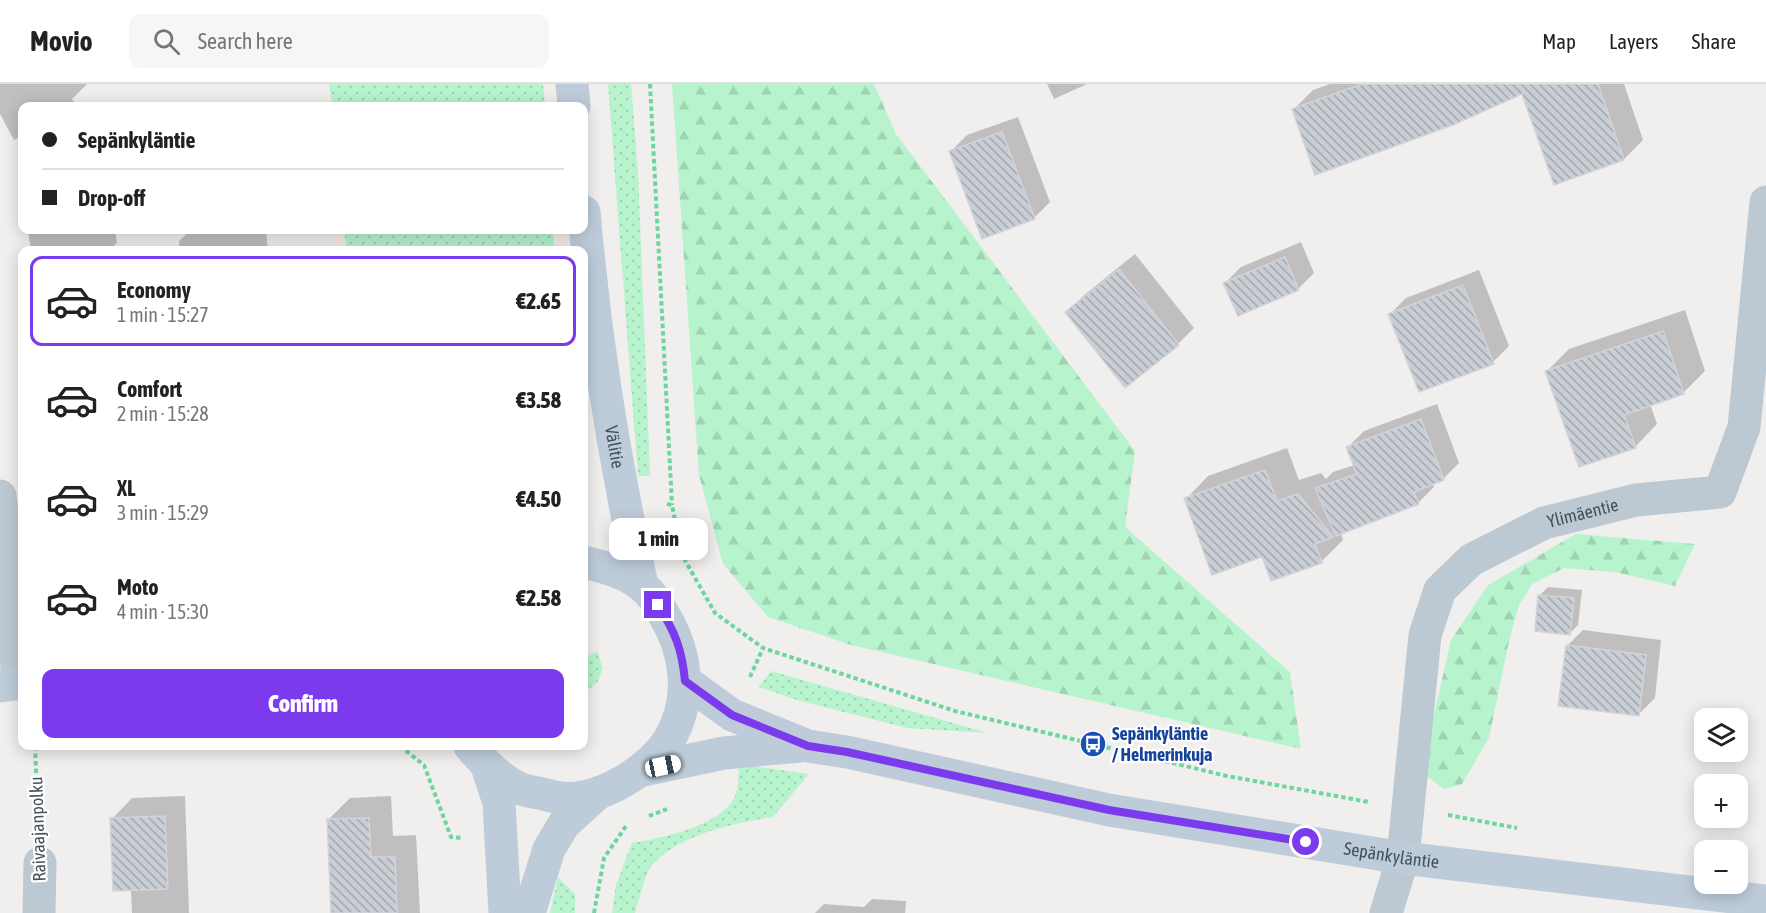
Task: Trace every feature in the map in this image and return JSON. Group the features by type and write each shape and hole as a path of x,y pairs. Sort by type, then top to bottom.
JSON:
{"main road":[{"path":"572,84 574,102"},
{"name":"Välitie","path":"588,259 592,306 611,436 623,503 642,585"},
{"name":"Välitie","path":"588,360 592,306"},
{"path":"529,913 549,849 564,824 598,794 643,770 668,740 680,714 685,681 683,655 675,632 642,585 611,569 588,563"},
{"name":"Sepänkyläntie","path":"685,681 732,715 808,746 847,752 1109,810 1403,858 1766,901"},
{"name":"Sepänkyläntie","path":"643,770 724,753 808,746"},
{"path":"479,757 522,790 563,798 598,794"},
{"path":"479,757 499,803 505,913"}],"street":[{"name":"Ylimäentie","path":"1386,913 1403,858 1425,635 1440,590 1471,560 1544,523 1636,500 1720,492 1744,427 1766,202"},
{"path":"0,496 13,607 13,684"},
{"name":"Raivaajanpolku","path":"39,913 40,863"}],"path":[{"path":"650,84 672,505 682,555 715,613 763,648 955,711 1227,776 1522,829"},
{"path":"623,503 672,505"},
{"name":"Raivaajanpolku","path":"35,750 40,863"}],"green space":[{"path":"329,84 543,84 545,102 331,102"},
{"path":"608,84 631,84 638,172 650,476 638,476"},
{"path":"672,84 874,84 896,134 1135,451 1125,527 1290,672 1301,749 851,645 768,617 723,564 699,475"},
{"path":"345,234 553,234 554,246 346,246"},
{"path":"1576,534 1695,544 1675,586 1615,572 1564,568 1532,584 1519,605 1509,641 1489,738 1462,784 1444,789 1421,772 1451,640 1488,585"},
{"path":"597,651 603,668 597,683 588,689 588,657"},
{"path":"771,671 988,733 907,728 797,700 759,687"},
{"path":"739,764 809,774 773,817 708,832 677,845 664,854 649,869 635,913 612,913 616,885 632,843 690,829 718,815 735,796"},
{"path":"558,877 575,894 575,913 550,913"}],"building":[{"path":"1362,84 1598,84 1624,160 1554,185 1522,94 1453,125 1315,175 1292,109"},
{"path":"1002,132 1035,219 982,239 949,151"},
{"path":"1285,257 1299,290 1238,316 1223,283"},
{"path":"1119,269 1179,345 1125,388 1065,312"},
{"path":"1463,285 1494,364 1419,392 1388,314"},
{"path":"1663,331 1684,394 1624,415 1636,448 1579,467 1545,371"},
{"path":"1421,419 1444,480 1414,492 1419,504 1336,536 1315,488 1357,474 1346,447"},
{"path":"1265,470 1277,501 1298,494 1333,537 1315,544 1322,563 1271,581 1262,557 1212,575 1184,498"},
{"path":"1538,595 1574,598 1570,635 1535,631"},
{"path":"1566,645 1646,655 1639,716 1558,706"},
{"path":"165,816 168,889 113,891 110,818"},
{"path":"369,818 371,857 395,857 397,913 331,913 327,819"}],"place":[{"name":"Sepänkyläntie / Helmerinkuja","path":"1093,744"}],"route":[{"path":"658,605 675,632 683,655 685,681 732,715 808,746 847,752 1109,810 1306,842"}]}
